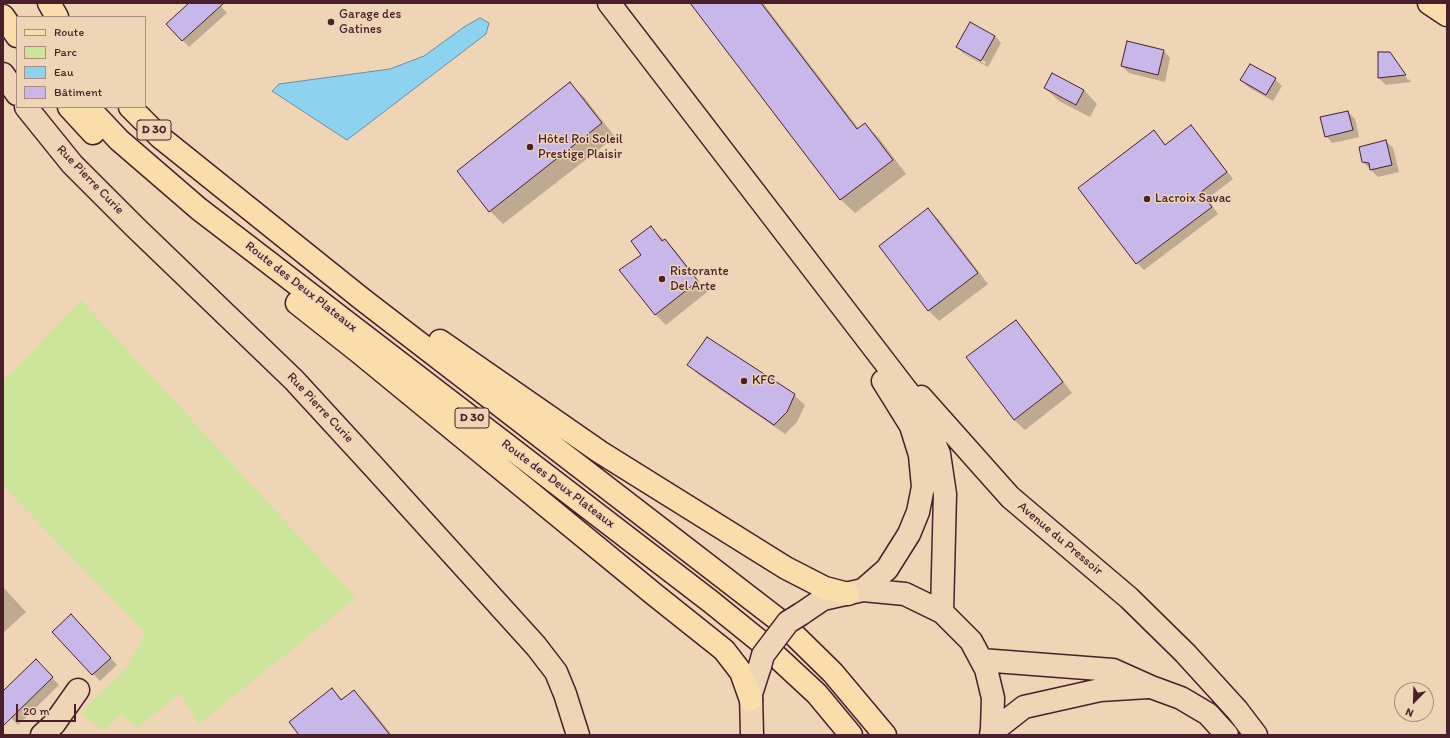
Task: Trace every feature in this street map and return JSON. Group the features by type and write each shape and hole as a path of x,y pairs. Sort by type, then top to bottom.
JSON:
{"main road":[{"path":"10,3 19,16"},
{"path":"49,3 56,16"},
{"path":"1429,3 1447,15"},
{"path":"3,16 16,35"},
{"path":"70,108 110,151 186,216 365,357 648,590 724,650 741,672 751,700"},
{"name":"Route des Deux Plateaux","path":"89,108 119,140 199,209 710,601 762,643 817,694 851,735"},
{"name":"Route des Deux Plateaux","path":"131,108 179,152 362,299 780,622 833,673 885,735"},
{"path":"179,152 227,178 441,342 600,452 786,568 825,588 856,592"}],"street":[{"path":"592,3 788,261 886,384 911,426 920,455 923,487 918,512 909,534 887,569 856,592"},
{"path":"609,3 920,408 939,454 945,494 942,612"},
{"path":"3,74 16,93"},
{"name":"Rue Pierre Curie","path":"27,108 72,164 294,380 536,646 556,672 565,694 578,735"},
{"name":"Avenue du Pressoir","path":"868,341 942,420 1010,497 1129,598 1185,653 1232,704 1256,735"},
{"path":"752,735 751,694 763,655 788,622 823,599 856,592 905,594 942,612 971,641 986,669 993,698 991,734"},
{"path":"981,660 1113,670 1151,687 1181,698 1208,714 1227,735"},
{"path":"991,734 1024,707 1100,690 1151,687"},
{"path":"42,735 54,724 78,690"}],"green space":[{"path":"81,300 356,598 199,724 180,693 137,728 121,714 104,731 80,713 126,669 145,633 3,486 3,382"}],"water":[{"path":"480,18 489,23 486,34 347,140 272,91 279,84 390,69 424,56 464,27"}],"building":[{"path":"189,3 224,3 182,41 166,24"},
{"path":"690,3 761,3 857,129 865,123 893,160 840,200"},
{"path":"970,22 995,36 981,61 956,47"},
{"path":"1127,41 1164,50 1158,75 1121,66"},
{"path":"1378,52 1390,52 1406,75 1378,78"},
{"path":"1250,64 1276,78 1266,95 1240,80"},
{"path":"1052,73 1084,90 1076,105 1044,88"},
{"name":"Hôtel Roi Soleil Prestige Plaisir","path":"570,82 602,123 489,212 457,171"},
{"path":"1348,111 1353,130 1325,137 1320,117"},
{"name":"Lacroix Savac","path":"1191,125 1227,172 1201,192 1212,207 1136,264 1078,188 1154,130 1165,145"},
{"path":"1386,140 1392,165 1370,170 1369,163 1362,162 1359,147"},
{"path":"928,208 978,273 928,311 879,246"},
{"path":"651,226 662,241 665,239 698,281 655,315 619,270 641,255 631,241"},
{"path":"1016,320 1063,382 1014,420 966,357"},
{"path":"707,337 795,394 787,412 774,425 687,365"},
{"path":"71,614 111,658 92,675 52,632"},
{"path":"36,659 53,677 3,726 3,691"},
{"path":"332,688 341,700 354,690 390,735 299,735 289,722"}],"place":[{"name":"Garage des Gatines","path":"331,22"},
{"name":"Hôtel Roi Soleil Prestige Plaisir","path":"530,147"},
{"name":"Lacroix Savac","path":"1147,199"},
{"name":"Ristorante Del Arte","path":"662,279"},
{"name":"KFC","path":"744,381"}]}
